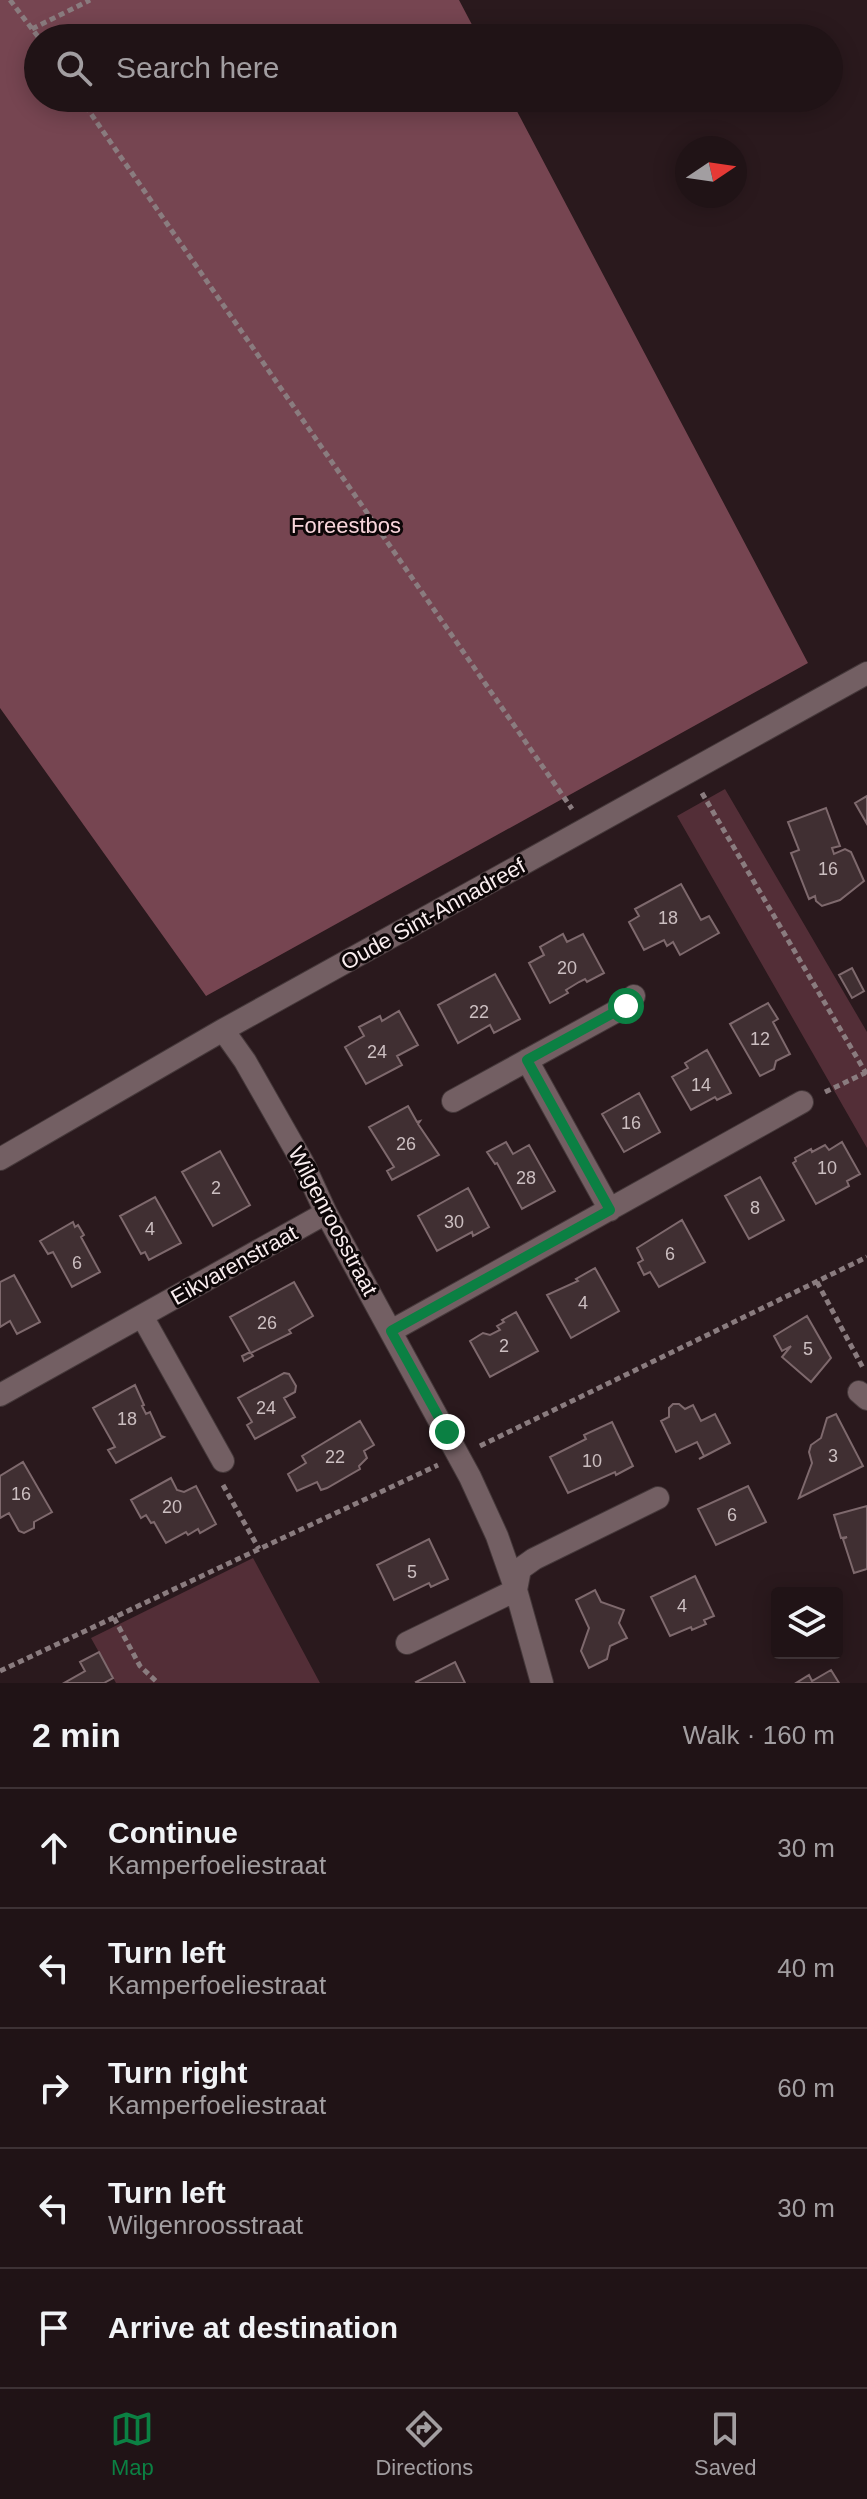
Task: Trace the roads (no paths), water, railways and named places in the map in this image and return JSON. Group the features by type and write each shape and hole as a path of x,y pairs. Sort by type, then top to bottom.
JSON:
{"street":[{"name":"Oude Sint-Annadreef","path":"0,1159 223,1030 867,673"},
{"path":"453,1101 626,1006 634,996"},
{"name":"Wilgenroosstraat","path":"223,1030 245,1061 303,1163 326,1213 470,1477 497,1536 516,1590 542,1683"},
{"path":"527,1060 610,1210"},
{"path":"391,1331 802,1102"},
{"name":"Eikvarenstraat","path":"0,1395 326,1213"},
{"path":"142,1316 223,1461"},
{"path":"407,1643 516,1590 520,1569 534,1559 658,1498"}],"park label":[{"name":"Foreestbos","path":"346,525"}]}
